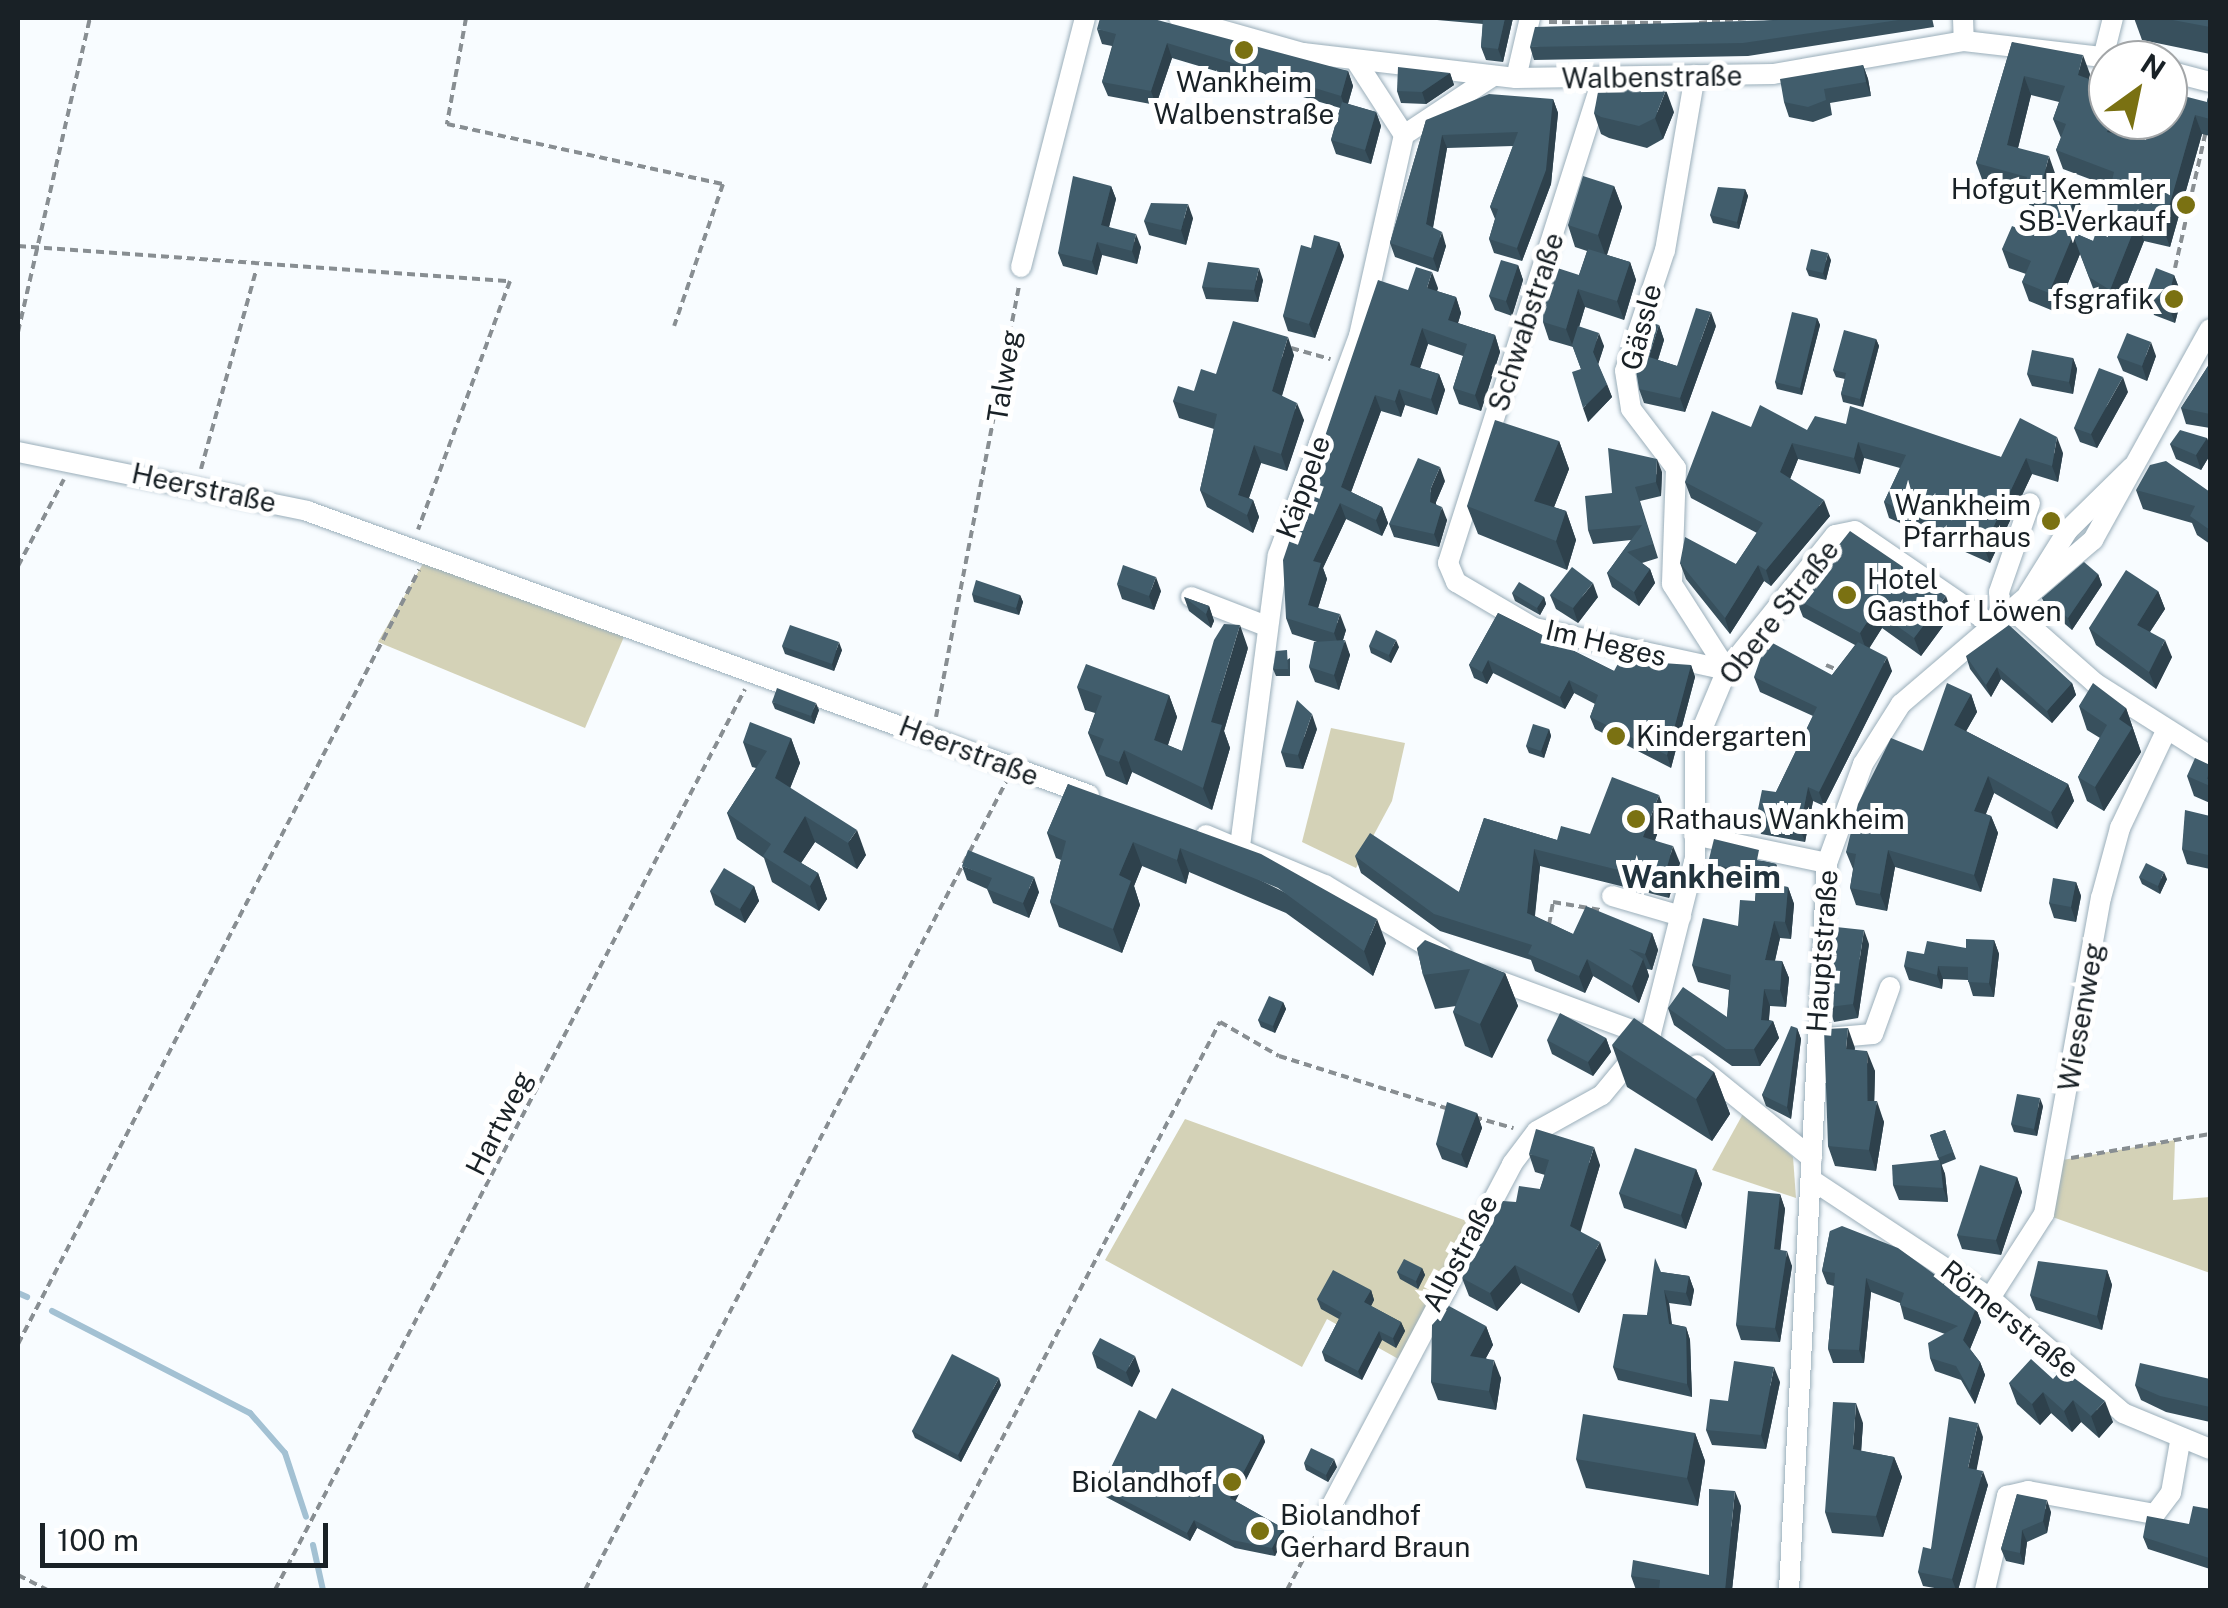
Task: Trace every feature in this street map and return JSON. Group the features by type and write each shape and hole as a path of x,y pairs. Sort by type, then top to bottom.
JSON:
{"street":[{"path":"1022,267 1085,18"},
{"name":"Walbenstraße","path":"1179,18 1356,61 1516,78 1602,80 1773,74 1964,41 2088,53"},
{"path":"1963,18 1964,41"},
{"path":"1516,78 1530,19"},
{"path":"1356,61 1404,135 1493,76"},
{"name":"Gässle","path":"1695,75 1665,250 1624,371 1631,409 1676,468 1672,584 1727,670"},
{"name":"Schwabstraße","path":"1448,564 1602,80"},
{"name":"Käppele","path":"1240,846 1278,555 1349,364 1404,135"},
{"name":"Hauptstraße","path":"1794,1590 1816,1036 1827,864 1863,764 1901,704 2093,540 2145,455 2210,330"},
{"name":"Heerstraße","path":"18,452 197,483 421,550 1013,770 1108,801"},
{"path":"2007,610 1999,592 2030,503"},
{"name":"Obere Straße","path":"1650,1036 1680,916 1694,835 1695,746 1727,670 1835,535 1855,531 2007,610 2166,730 2210,756"},
{"name":"Im Heges","path":"1448,564 1456,582 1534,628 1727,670"},
{"path":"1192,597 1266,626"},
{"name":"Wiesenweg","path":"1990,1298 2044,1214 2101,898 2120,828 2166,730"},
{"path":"1183,827 1240,846 1545,1005 1650,1036 1812,1158"},
{"path":"1694,835 1827,864"},
{"path":"1612,896 1680,916"},
{"path":"1816,1036 1873,1034 1890,987"},
{"name":"Albstraße","path":"1326,1516 1489,1197 1537,1132 1602,1096 1650,1036"},
{"name":"Römerstraße","path":"1812,1180 1990,1298 2123,1414 2180,1442 2210,1449"},
{"path":"1984,1590 2007,1496 2028,1491 2155,1514 2171,1493 2180,1442"}],"path":[{"path":"18,332 90,18"},
{"path":"466,18 447,124 724,184 674,326"},
{"path":"1690,24 1750,18"},
{"path":"1530,19 1674,24"},
{"path":"2175,268 2210,111"},
{"path":"18,246 38,251 257,269 510,281 421,550 18,1344"},
{"name":"Talweg","path":"930,736 1022,267"},
{"path":"197,483 257,269"},
{"path":"1278,344 1349,364"},
{"path":"18,566 73,462"},
{"path":"1826,665 1855,678"},
{"name":"Hartweg","path":"276,1590 754,671"},
{"path":"586,1590 1013,770"},
{"path":"1542,942 1553,902 1603,911 1612,896"},
{"path":"923,1590 1220,1022 1279,1056 1454,1110"},
{"path":"1470,1116 1537,1132"},
{"path":"2056,1160 2210,1134"},
{"path":"1286,1590 1326,1516"},
{"path":"18,1574 48,1590"}],"shaded area":[{"path":"429,553 629,625 585,728 378,642"},
{"path":"1331,728 1405,743 1392,801 1356,868 1302,842"},
{"path":"1744,1112 1793,1157 1796,1198 1712,1170"},
{"path":"1185,1119 1475,1224 1402,1361 1327,1319 1302,1367 1105,1260"},
{"path":"2175,1140 2173,1200 2210,1197 2210,1273 2044,1214 2057,1161"}],"building":[{"path":"1100,18 1150,18 1348,71 1341,96 1167,43 1151,91 1102,82 1116,34 1097,29"},
{"path":"1483,18 1505,18 1498,49 1481,47"},
{"path":"1912,18 1743,43 1530,47 1535,27"},
{"path":"2162,18 2210,18 2210,27"},
{"path":"2012,42 2083,55 2078,75 2088,79 2088,140 2188,140 2163,228 2137,222 2110,290 2089,277 2073,235 2049,293 2022,282 2031,261 2002,249 2012,226 2029,233 2049,183 2075,190 2067,230 2093,241 2096,232 2108,237 2115,205 2107,203 2114,172 2056,150 2066,124 2053,119 2065,86 2024,76 2007,145 2049,156 2039,194 2024,190 2027,177 1976,163"},
{"path":"1863,65 1866,82 1824,89 1826,100 1808,107 1784,102 1780,79"},
{"path":"1398,67 1450,73 1422,92 1397,91"},
{"path":"1599,87 1666,90 1655,118 1639,126 1594,113"},
{"path":"2210,88 2210,119 2195,115 2188,140 2188,97 2207,102"},
{"path":"1489,94 1553,99 1546,170 1517,248 1489,239 1498,209 1490,207 1518,132 1442,135 1426,224 1442,232 1433,258 1390,243 1426,120"},
{"path":"1342,102 1376,112 1365,150 1331,140"},
{"path":"1073,176 1111,186 1101,225 1136,234 1132,251 1097,242 1092,261 1058,253"},
{"path":"1583,176 1614,186 1598,235 1568,225"},
{"path":"1718,187 1745,189 1737,222 1710,215"},
{"path":"1151,203 1188,204 1181,230 1144,221"},
{"path":"1314,235 1339,242 1309,324 1283,316 1301,245 1311,248"},
{"path":"1588,249 1630,262 1617,301 1578,289 1566,329 1543,322 1545,264 1579,275"},
{"path":"1811,249 1828,253 1823,273 1806,269"},
{"path":"1501,260 1518,265 1506,301 1489,296"},
{"path":"1208,262 1259,268 1254,290 1202,287"},
{"path":"1416,267 1432,272 1427,288 1456,297 1448,320 1495,335 1475,395 1453,388 1467,344 1422,328 1410,365 1439,374 1431,399 1399,389 1395,401 1375,395 1341,487 1382,507 1376,520 1340,503 1313,561 1321,563 1308,605 1340,614 1334,633 1286,618 1283,560 1378,280 1408,290"},
{"path":"2156,268 2174,275 2167,302 2146,294"},
{"path":"1696,308 1711,312 1680,398 1639,389 1634,358 1646,321 1659,325 1649,357 1677,366"},
{"path":"1792,312 1817,318 1800,388 1775,382"},
{"path":"1233,321 1288,337 1272,391 1297,403 1281,454 1254,445 1238,495 1253,500 1247,515 1200,490 1217,414 1173,401 1178,386 1194,391 1201,369 1216,374"},
{"path":"1578,326 1599,333 1593,352 1607,384 1583,408 1572,372 1581,369 1572,345"},
{"path":"1844,330 1876,339 1860,399 1841,394 1846,373 1833,370"},
{"path":"2127,333 2151,342 2142,366 2117,357"},
{"path":"2032,350 2073,358 2069,382 2027,374"},
{"path":"2210,363 2210,414 2181,408"},
{"path":"2099,368 2123,377 2091,434 2074,428"},
{"path":"1760,405 1807,430 1815,416 1846,424 1850,406 2001,457 2020,418 2057,437 2052,466 2026,458 1984,547 1884,502 1906,455 1858,442 1854,458 1792,443 1780,472 1824,500 1766,570 1758,565 1725,618 1680,563 1685,537 1736,564 1763,523 1685,482 1712,411 1751,427"},
{"path":"1495,420 1559,441 1534,501 1566,511 1556,541 1467,506"},
{"path":"2180,430 2207,438 2196,455 2170,444"},
{"path":"1608,448 1657,459 1656,482 1635,487 1653,544 1627,552 1650,569 1634,592 1607,573 1642,525 1588,530 1585,496 1612,493"},
{"path":"1418,458 1440,467 1431,488 1430,502 1442,507 1434,534 1389,524"},
{"path":"2166,461 2210,492 2210,530 2190,516 2195,506 2136,490 2150,465"},
{"path":"1850,531 1946,596 1914,638 1875,610 1860,633 1796,599 1824,550 1831,555"},
{"path":"2084,562 2098,574 2068,618 2042,598"},
{"path":"1123,565 1156,577 1149,596 1117,584"},
{"path":"1572,567 1593,583 1573,608 1550,595"},
{"path":"2126,570 2158,591 2137,625 2165,640 2149,672 2089,628"},
{"path":"976,580 1020,595 1016,608 972,594"},
{"path":"1519,582 1544,597 1537,608 1512,593"},
{"path":"1184,597 1209,606 1206,614"},
{"path":"1498,613 1614,671 1620,660 1691,665 1667,755 1590,717 1598,695 1569,680 1560,697 1488,660 1482,672 1469,665"},
{"path":"1224,624 1240,625 1211,722 1222,725 1203,788 1124,750 1119,762 1098,754 1104,739 1088,733 1102,696 1077,687 1086,664 1169,695 1154,740 1182,751 1214,640"},
{"path":"790,625 839,642 832,664 782,646"},
{"path":"2009,625 2072,683 2047,711 1997,667 1986,685 1966,656"},
{"path":"1376,630 1396,640 1389,655 1369,646"},
{"path":"1345,640 1334,675 1309,667 1314,642"},
{"path":"1767,640 1832,675 1858,642 1887,657 1819,792 1808,787 1800,828 1756,819 1762,790 1776,792 1817,707 1754,677"},
{"path":"1287,650 1288,669 1273,669 1276,651"},
{"path":"1947,683 1971,694 1954,725 2068,784 2051,812 1988,776 1974,811 1991,816 1974,875 1888,850 1880,894 1850,888 1856,854 1846,852 1858,804 1891,738 1923,751"},
{"path":"2093,683 2126,708 2119,719 2132,728 2095,787 2078,777 2107,725 2079,706"},
{"path":"777,688 816,703 811,716 772,702"},
{"path":"1297,700 1312,714 1298,755 1281,752"},
{"path":"750,722 791,738 775,778 857,830 848,843 805,816 783,852 818,873 810,886 763,856 771,844 727,813 767,751 743,742"},
{"path":"1533,724 1549,729 1541,751 1526,746"},
{"path":"2195,758 2210,765 2210,786 2187,776"},
{"path":"1612,777 1659,795 1643,837 1673,846 1663,881 1534,849 1527,913 1573,934 1586,906 1652,933 1645,954 1629,949 1643,959 1632,986 1587,959 1579,976 1528,954 1532,945 1434,914 1355,856 1370,833 1459,892 1484,818 1557,840 1561,826 1590,834"},
{"path":"1068,784 1261,854 1377,919 1364,951 1278,888 1180,848 1177,860 1133,842 1119,875 1131,881 1113,929 1050,902 1066,841 1047,833"},
{"path":"2185,810 2210,816 2208,855 2182,849"},
{"path":"1714,839 1759,850 1757,860 1776,864 1771,885 1788,887 1785,922 1774,921 1765,960 1782,961 1780,990 1764,989 1761,1020 1773,1021 1754,1049 1726,1049 1668,1008 1683,987 1727,1017 1731,975 1692,965 1703,918 1738,926 1740,900 1755,901 1757,874 1708,863"},
{"path":"968,850 1034,877 1023,903 987,889 992,878 962,866"},
{"path":"2146,863 2164,872 2158,886 2139,877"},
{"path":"724,868 754,886 740,909 710,891"},
{"path":"2053,878 2076,882 2071,907 2049,903"},
{"path":"1836,927 1864,930 1853,1004 1829,1007"},
{"path":"1966,939 1994,940 1989,983 1968,982 1968,967 1938,966 1937,975 1904,966 1907,951 1924,954 1927,941 1966,948"},
{"path":"1425,940 1505,973 1480,1024 1453,1012 1470,969 1423,975 1417,948"},
{"path":"1269,996 1283,1002 1273,1026 1258,1020"},
{"path":"1560,1013 1606,1038 1588,1062 1547,1040"},
{"path":"1634,1018 1714,1072 1696,1099 1612,1045"},
{"path":"1791,1026 1797,1028 1787,1107 1762,1095"},
{"path":"1848,1028 1846,1049 1867,1051 1867,1101 1877,1101 1869,1150 1828,1146 1824,1029"},
{"path":"2017,1094 2040,1098 2034,1129 2011,1124"},
{"path":"1447,1102 1477,1113 1461,1154 1436,1144"},
{"path":"1536,1129 1594,1147 1570,1226 1600,1242 1572,1294 1515,1265 1490,1293 1462,1278 1503,1201 1516,1202 1519,1186 1540,1189 1549,1160 1529,1154"},
{"path":"1945,1130 1953,1152 1938,1158 1930,1135"},
{"path":"1635,1148 1696,1169 1681,1215 1619,1193"},
{"path":"1940,1160 1943,1188 1893,1185 1892,1165"},
{"path":"1980,1165 2017,1177 1996,1240 1957,1235"},
{"path":"1748,1191 1780,1194 1774,1249 1787,1251 1775,1328 1736,1325"},
{"path":"1842,1226 1898,1248 1976,1308 1963,1340 1980,1362 1970,1391 1956,1366 1930,1358 1928,1343 1958,1326 1900,1305 1904,1293 1866,1278 1859,1350 1828,1349 1835,1273 1822,1271 1830,1231"},
{"path":"1655,1258 1661,1272 1689,1276 1686,1293 1664,1290 1669,1324 1686,1327 1687,1384 1613,1367 1623,1314 1647,1315"},
{"path":"1404,1259 1422,1268 1416,1281 1397,1272"},
{"path":"2038,1261 2107,1270 2097,1316 2030,1295"},
{"path":"1333,1270 1371,1290 1364,1302 1401,1322 1393,1338 1379,1331 1358,1371 1322,1352 1342,1313 1317,1299"},
{"path":"1449,1306 1486,1326 1470,1356 1494,1360 1489,1391 1431,1382 1432,1325"},
{"path":"1100,1338 1135,1356 1126,1372 1092,1353"},
{"path":"952,1354 999,1378 958,1455 912,1431"},
{"path":"2031,1359 2053,1379 2062,1369 2105,1401 2091,1416 2073,1400 2064,1411 2043,1392 2032,1404 2009,1383"},
{"path":"1734,1361 1774,1367 1761,1435 1706,1430 1710,1399 1728,1401"},
{"path":"2140,1363 2210,1379 2210,1407 2160,1396 2135,1385"},
{"path":"1172,1388 1263,1435 1230,1498 1283,1528 1272,1548 1232,1540 1194,1520 1187,1533 1101,1488 1139,1410 1156,1419"},
{"path":"1833,1402 1856,1403 1853,1449 1894,1457 1876,1516 1825,1512"},
{"path":"1583,1414 1695,1433 1687,1478 1576,1459"},
{"path":"1949,1417 1978,1423 1968,1468 1983,1471 1952,1579 1918,1572 1923,1547 1931,1549"},
{"path":"1311,1448 1334,1459 1326,1475 1304,1463"},
{"path":"1709,1489 1735,1491 1725,1590 1659,1590 1660,1580 1631,1576 1633,1560 1709,1575"},
{"path":"2017,1494 2047,1500 2043,1521 2022,1530 2020,1553 2001,1549"},
{"path":"2193,1506 2210,1509 2209,1558 2143,1537 2147,1516 2189,1524"}],"waterway":[{"path":"18,1293 27,1297"},
{"path":"52,1311 250,1413 285,1453 306,1517"},
{"path":"313,1545 323,1590"}],"place":[{"name":"Wankheim Walbenstraße","path":"1244,50"},
{"name":"Hofgut Kemmler SB-Verkauf","path":"2186,205"},
{"name":"fsgrafik","path":"2174,299"},
{"name":"Wankheim Pfarrhaus","path":"2051,521"},
{"name":"Hotel Gasthof Löwen","path":"1847,595"},
{"name":"Kindergarten","path":"1616,736"},
{"name":"Rathaus Wankheim","path":"1636,819"},
{"name":"Biolandhof","path":"1232,1482"},
{"name":"Biolandhof Gerhard Braun","path":"1260,1531"}],"district":[{"name":"Wankheim","path":"1701,877"}]}
